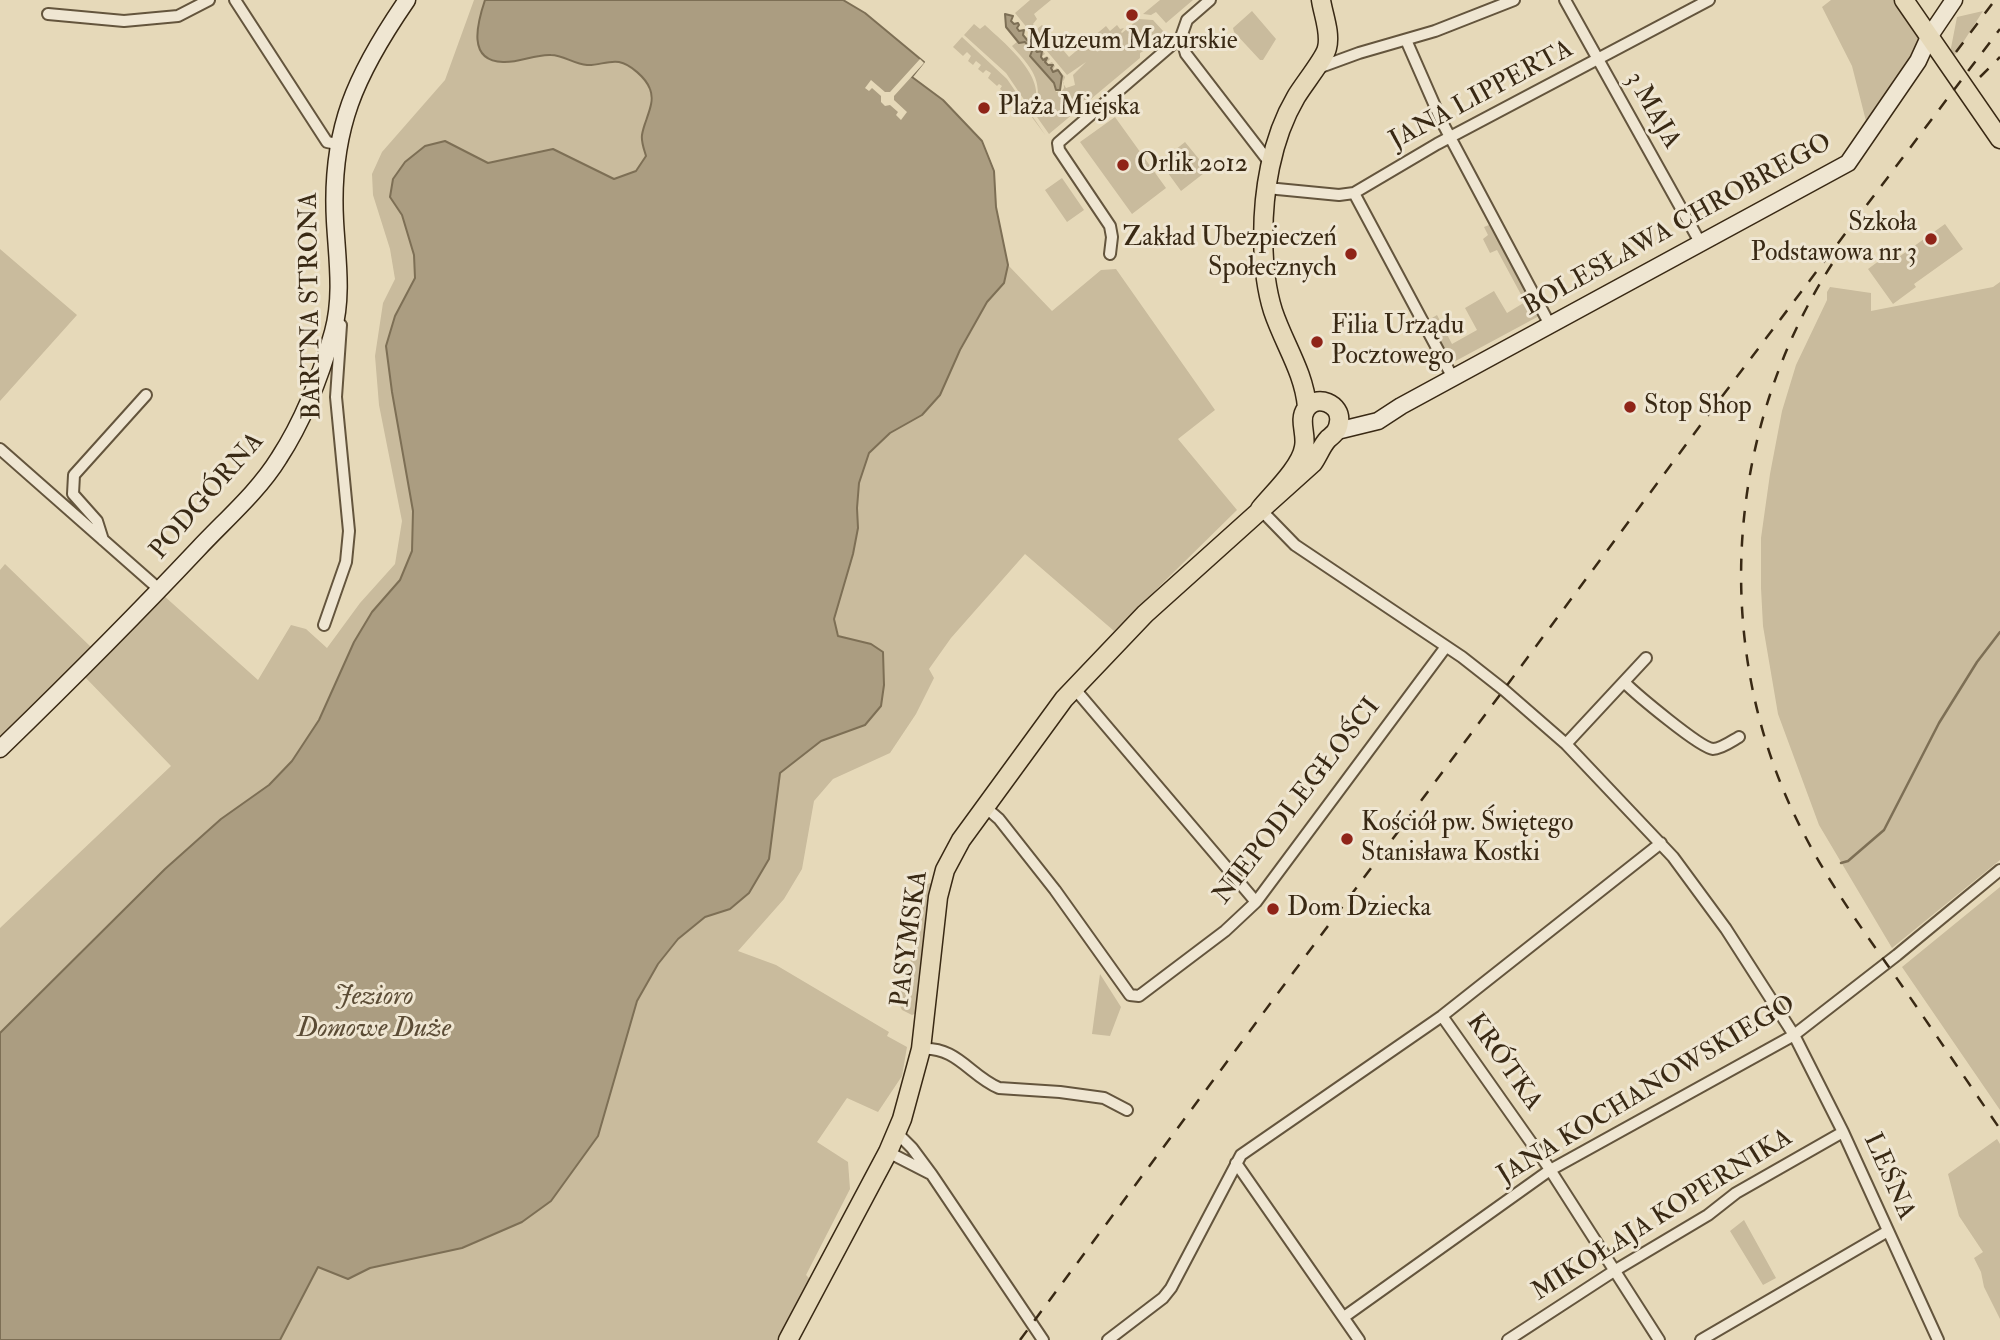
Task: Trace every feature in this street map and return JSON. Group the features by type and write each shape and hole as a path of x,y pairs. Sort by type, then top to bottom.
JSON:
{"main road":[{"path":"1312,0 1320,42 1313,70"},
{"path":"1283,334 1340,417 1332,435 1317,440 1304,431 1303,416 1307,407 1303,379 1274,314 1266,277 1264,228 1272,159 1287,114 1328,46 1321,0"},
{"path":"1904,0 1997,130"},
{"path":"1307,407 1314,403 1332,407"},
{"name":"PASYMSKA","path":"1260,509 1302,456 1304,431"},
{"name":"PASYMSKA","path":"788,1340 897,1133 921,1049 942,879 955,850 984,806 1074,688 1138,621 1260,509 1297,479 1313,463 1332,435"}],"street":[{"path":"48,14 124,21 164,18 178,16 209,0"},
{"path":"235,0 327,142 337,145"},
{"name":"BARTNA STRONA","path":"324,625 346,562 349,531 336,397 341,320 337,318 339,295 334,188 337,145 362,71 407,0"},
{"path":"1210,0 1186,20 1181,37 1186,54 1266,158 1272,159"},
{"path":"1313,70 1359,53 1435,31 1514,0"},
{"name":"3 MAJA","path":"1565,0 1701,244"},
{"name":"JANA LIPPERTA","path":"1354,193 1450,137 1709,0"},
{"name":"BOLESŁAWA CHROBREGO","path":"1332,435 1378,421 1848,163 1918,61 1929,37 1954,0"},
{"path":"1110,254 1110,226 1059,150 1058,143 1181,37"},
{"path":"1406,40 1450,137 1549,325"},
{"path":"1328,46 1338,52 1359,53"},
{"path":"1267,188 1339,195 1354,193 1453,378"},
{"name":"PODGÓRNA","path":"0,749 159,590 264,479 290,439 310,396 337,318"},
{"path":"103,540 97,521 73,494 74,475 146,395"},
{"name":"BOLESŁAWA CHROBREGO","path":"1332,407 1362,418 1401,406"},
{"name":"PODGÓRNA","path":"0,449 159,590"},
{"name":"LEŚNA","path":"1260,509 1295,545 1489,678 1566,744 1661,843 1727,929 1794,1035 1843,1132 1938,1340"},
{"name":"NIEPODLEGŁOŚCI","path":"984,806 999,820 1055,890 1130,995 1139,996 1224,931 1256,902 1445,648"},
{"path":"1566,744 1647,658"},
{"path":"1624,682 1707,747 1717,748 1739,737"},
{"path":"1074,688 1256,902"},
{"path":"1108,1340 1163,1298 1171,1288 1241,1155 1443,1016 1661,843"},
{"name":"JANA KOCHANOWSKIEGO","path":"1343,1317 1550,1170 1794,1035 2000,870"},
{"name":"KRÓTKA","path":"1443,1016 1550,1170 1659,1340"},
{"path":"921,1049 937,1048 944,1051 967,1065 989,1084 999,1088 1104,1098 1127,1110"},
{"name":"MIKOŁAJA KOPERNIKA","path":"1507,1340 1708,1215 1736,1193 1843,1132"},
{"path":"897,1133 932,1175 1043,1340"},
{"path":"888,1152 932,1175"},
{"path":"1236,1163 1359,1340"},
{"path":"1701,1340 1888,1231"}],"shaded area":[{"path":"474,0 485,0 482,10 505,63 528,57 553,55 586,65 618,61 638,72 651,89 650,111 645,120 642,138 646,156 636,171 614,179 553,149 488,164 445,141 425,146 405,162 393,178 390,197 402,215 414,255 415,278 406,298 392,392 413,511 412,551 400,580 372,612 354,642 319,720 292,761 269,785 221,819 165,869 0,1033 0,928 171,766 83,675 163,595 258,680 291,625 306,629 327,648 360,603 395,564 402,521 379,405 375,356 383,303 395,279 390,249 373,195 372,174 382,152 445,80"},
{"path":"1030,0 1051,0 1034,14 1037,19 1033,24 1037,29 1042,25 1069,57 1106,26 1110,31 1117,25 1120,29 1124,28 1122,33 1139,19 1153,20 1164,32 1157,38 1159,42 1150,50 1140,53 1140,58 1049,134 1037,117 1038,94 1035,78 1012,46 1018,41 1025,42 1032,51 1031,56 1054,83 1056,92 1062,91 1064,84 1066,88 1075,85 1073,75 1086,62 1067,75 1036,38 1038,35 1033,35 1015,13"},
{"path":"1160,0 1193,0 1166,23 1156,12 1151,15 1143,14"},
{"path":"1831,0 1902,0 1924,40 1868,129 1852,66 1822,7"},
{"path":"1252,11 1276,39 1263,60 1260,60 1233,28"},
{"path":"1983,11 1955,55 1950,53 1957,17"},
{"path":"974,24 980,29 985,25 1022,61 1034,83 1034,106 1029,107 1006,73 964,35"},
{"path":"1030,35 1030,40 1034,40 1039,46 1037,50 1041,48 1045,54 1043,58 1047,56 1050,59 1048,64 1052,62 1055,66 1053,70 1057,68 1065,77 1063,82 1063,76 1058,71 1053,72 1052,64 1048,66 1041,56 1042,51 1037,52 1026,39"},
{"path":"962,37 1007,79 1046,136 1031,116 1000,89 1002,86 997,86 988,78 991,73 986,70 983,73 978,69 981,65 976,61 973,65 968,61 971,56 967,52 963,56 953,47"},
{"name":"Orlik 2012","path":"1115,117 1166,188 1132,214 1080,142"},
{"path":"1185,142 1208,170 1181,191 1160,162"},
{"name":"Orlik 2012","path":"1062,178 1084,210 1067,222 1045,190"},
{"path":"1945,224 1963,249 1914,284 1916,287 1893,304 1868,269 1891,252 1896,259"},
{"path":"1489,225 1541,315 1450,364 1427,321 1437,315 1452,344 1477,330 1465,308 1494,291 1507,313 1525,302 1497,250 1490,253 1483,239 1488,235 1484,227"},
{"path":"0,249 77,315 0,401"},
{"path":"1008,265 1052,311 1101,270 1116,269 1215,410 1178,439 1237,510 1114,631 1025,554 951,638 929,669 934,678 916,714 890,753 833,779 814,801 802,869 784,899 738,951 776,965 889,1032 887,1036 907,1047 902,1076 878,1112 847,1098 817,1142 848,1162 850,1189 806,1275 811,1280 778,1340 280,1340 318,1267 348,1279 598,1136 637,1001 658,964 678,939 705,917 730,909 749,893 769,859 780,773 821,741 865,725 834,619 858,528 859,483 869,453 890,433 922,415 940,395 987,302 1004,283"},
{"path":"2000,282 2000,860 1892,948 1819,825 1778,714 1763,626 1761,588 1761,538 1770,474 1782,411 1796,365 1827,300 1830,287 1871,293 1871,311 1993,287"},
{"path":"5,564 91,647 2,740 0,570"},
{"path":"930,883 932,885 919,1012 912,1015 902,1010 899,1004 902,979 913,955 922,887"},
{"path":"2000,887 2000,1110 1902,967"},
{"path":"1100,974 1121,1007 1110,1036 1092,1034"},
{"path":"1997,1139 2000,1144 2000,1319 1984,1287 1974,1258 1983,1252 1959,1216 1948,1174"},
{"path":"1744,1220 1776,1278 1763,1285 1730,1231"}],"water":[{"name":"Jezioro Domowe Duże","path":"485,0 843,0 865,13 924,62 912,77 943,100 982,141 994,171 996,207 1008,265 1004,283 987,302 960,350 940,395 922,415 890,433 869,453 859,483 858,528 853,554 834,619 838,636 871,644 883,652 884,685 881,706 865,725 821,741 780,773 769,859 749,893 730,909 705,917 678,939 658,964 637,1001 598,1136 551,1201 522,1222 462,1248 370,1268 348,1279 318,1267 280,1340 0,1340 0,1033 165,869 221,819 269,785 292,761 319,720 354,642 372,612 400,580 412,551 413,511 386,346 395,316 415,278 414,255 402,215 390,197 393,179 405,162 425,146 445,141 488,163 553,149 614,179 636,171 646,156 642,135 651,106 651,95 641,76 619,62 587,65 551,55 509,62 492,60 479,48 478,40 479,20"},
{"path":"1005,14 1013,16 1011,21 1018,23 1019,31 1024,30 1023,35 1037,52 1042,51 1041,57 1043,60 1047,58 1045,62 1048,65 1053,65 1053,72 1058,70 1062,76 1060,90 1056,90 1054,83 1030,56 1032,51 1025,42 1019,43 1006,27"}],"pier":[{"path":"920,59 924,63 894,96 894,100 907,112 901,120 896,115 898,112 890,105 885,106 881,102 881,96 872,88 869,91 865,88 871,80 885,92 890,92"}],"waterway":[{"path":"1841,863 1848,861 1884,830 1939,723 1977,662 2000,632"}],"railway":[{"path":"1956,52 1995,0"},
{"path":"1020,1340 1708,415 2000,29"},
{"path":"1980,77 2000,57"},
{"path":"1832,264 1796,330 1768,400 1750,472 1742,546 1743,620 1753,693 1774,765 1813,851 1853,916 2000,1129"}],"place":[{"name":"Muzeum Mazurskie","path":"1132,15"},
{"name":"Plaża Miejska","path":"984,108"},
{"name":"Orlik 2012","path":"1123,165"},
{"name":"Szkoła Podstawowa nr 3","path":"1931,239"},
{"name":"Zakład Ubezpieczeń Społecznych","path":"1351,254"},
{"name":"Filia Urządu Pocztowego","path":"1317,342"},
{"name":"Stop Shop","path":"1630,407"},
{"name":"Kościół pw. Świętego Stanisława Kostki","path":"1347,839"},
{"name":"Dom Dziecka","path":"1273,909"}]}
